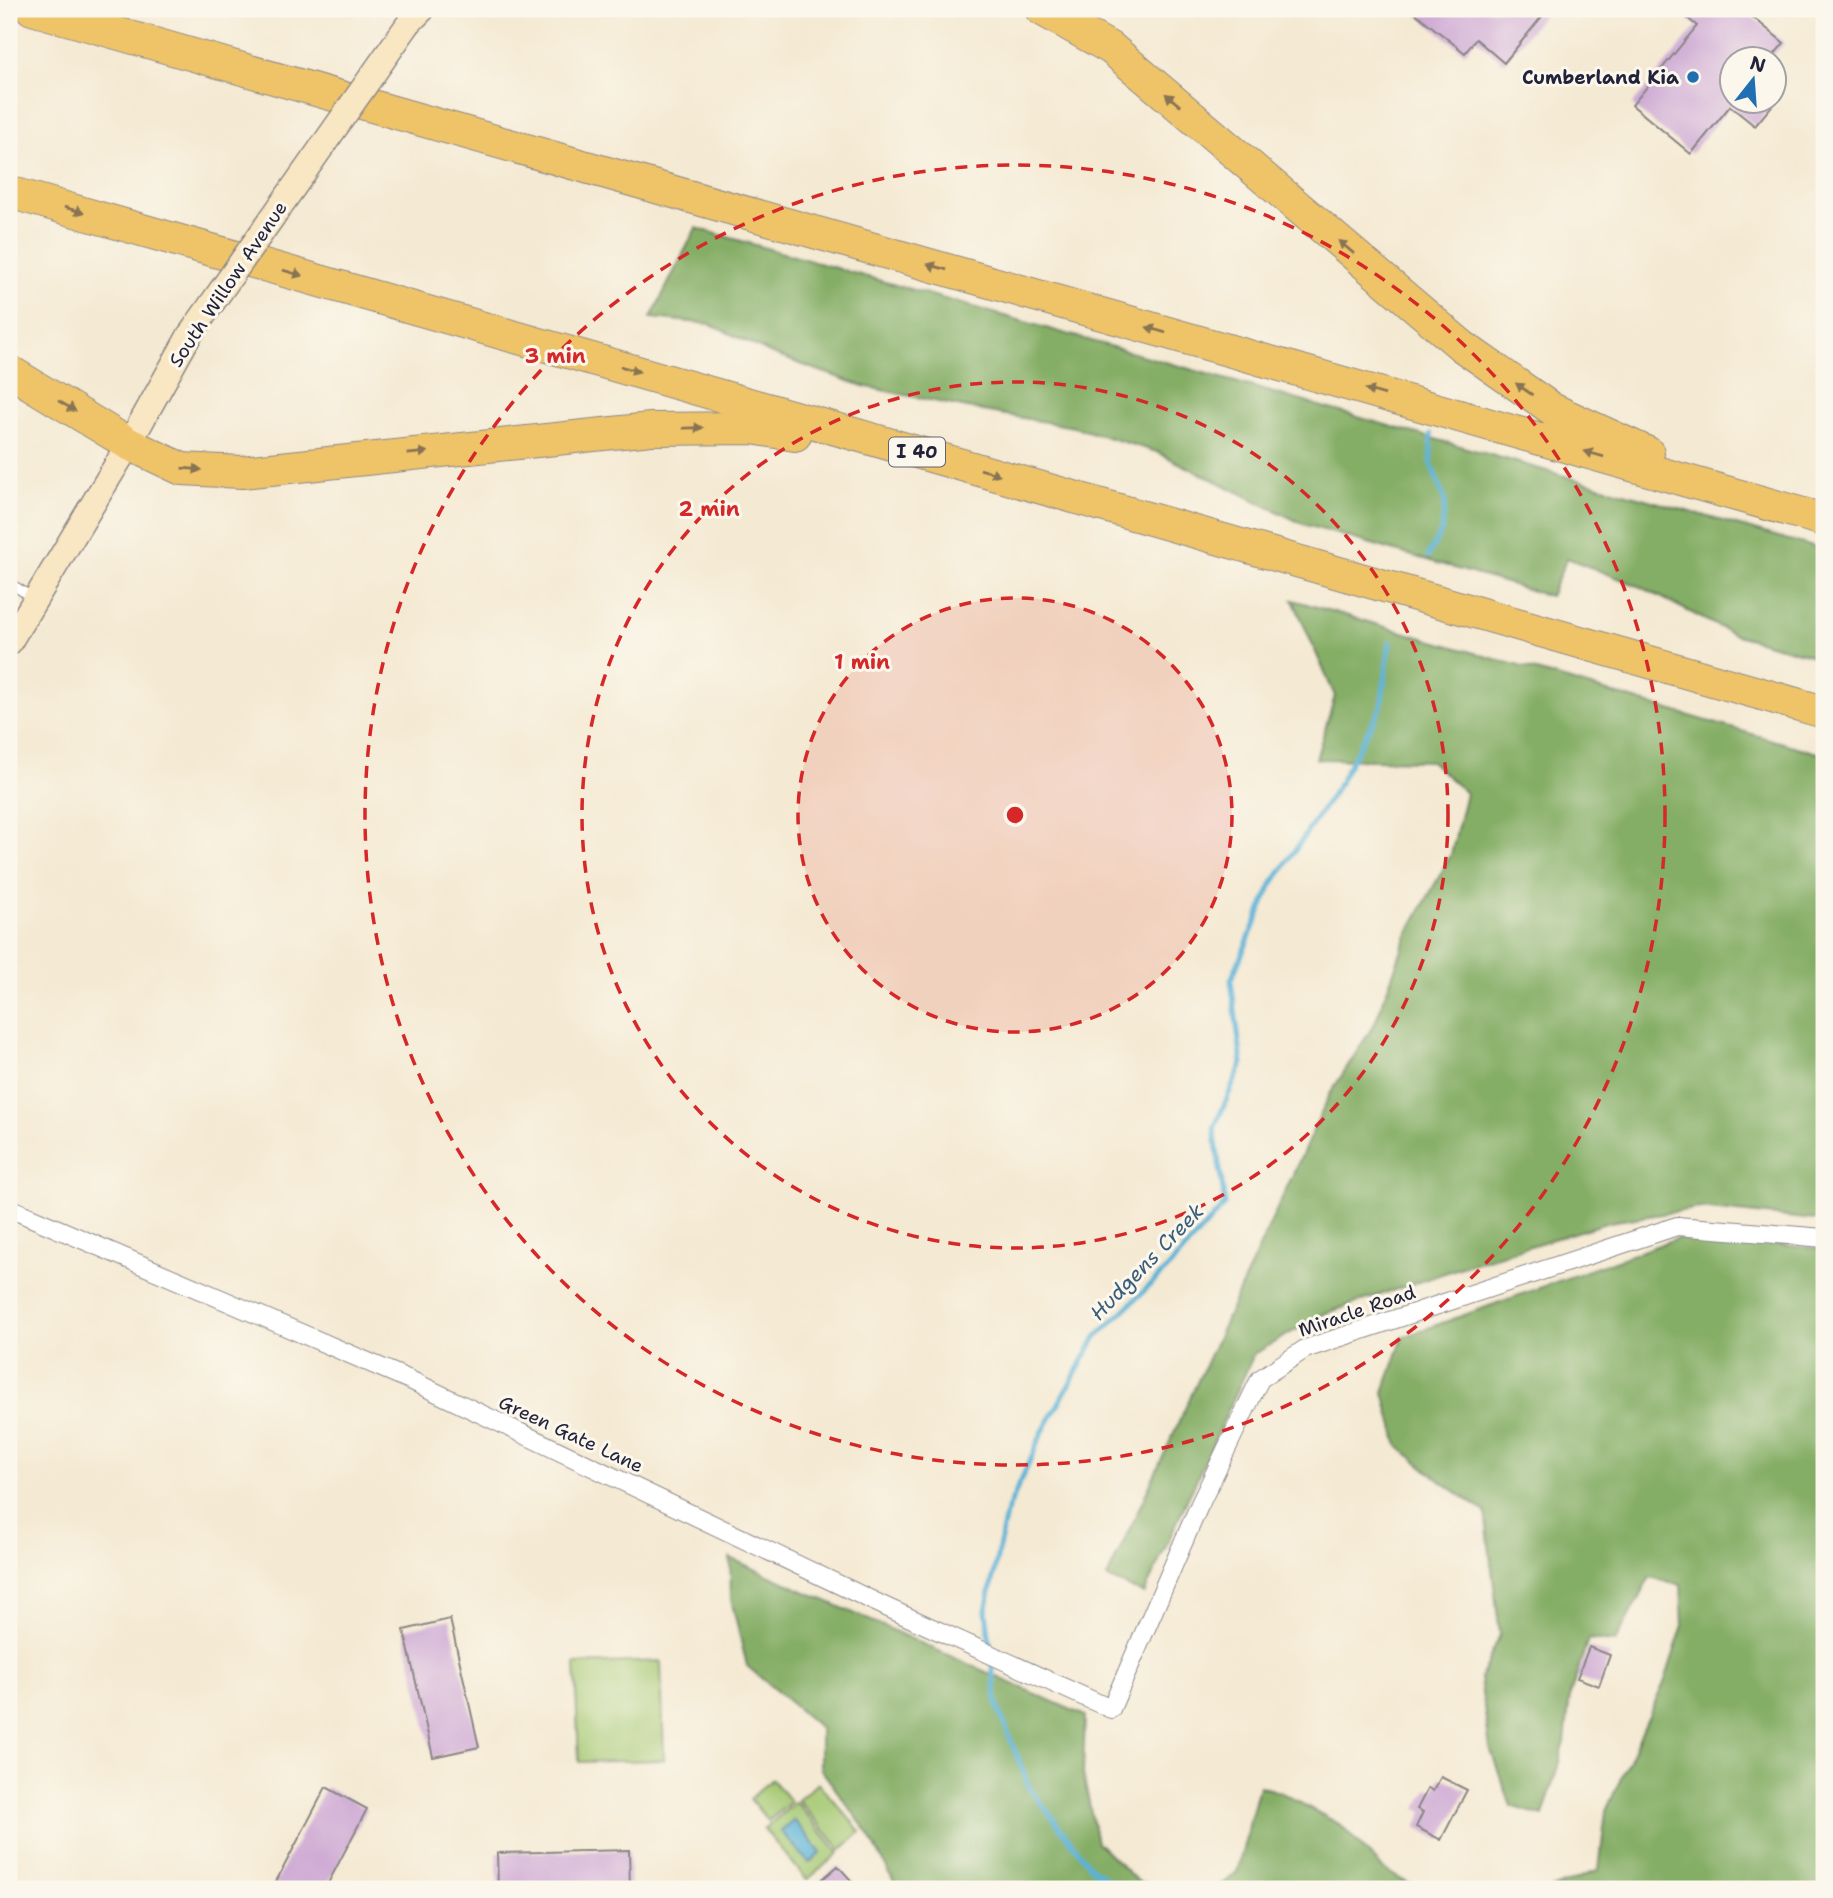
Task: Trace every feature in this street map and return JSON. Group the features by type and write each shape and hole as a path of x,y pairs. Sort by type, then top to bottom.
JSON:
{"highway":[{"path":"32,9 1824,520"},
{"path":"1041,9 1112,49 1462,346 1552,409 1738,495"},
{"name":"I 40","path":"9,192 1824,712"},
{"path":"9,371 129,444 182,469 242,472 651,429 752,428 945,460"}],"main road":[{"name":"South Willow Avenue","path":"9,643 129,444 189,336 416,16"}],"street":[{"name":"Green Gate Lane","path":"9,1208 410,1380 888,1608 1111,1709"},
{"name":"Miracle Road","path":"1111,1709 1199,1506 1259,1379 1305,1349 1677,1226 1824,1238"}],"lane":[{"path":"9,583 35,599"}],"green space":[{"path":"696,228 1824,550 1824,659 1733,634 1641,587 1567,558 1550,596 1303,524 1157,452 1074,427 863,386 772,354 710,324 651,318"},
{"path":"1293,600 1824,755 1824,1221 1700,1208 1609,1222 1471,1264 1324,1314 1254,1354 1144,1594 1107,1578 1330,1094 1375,1023 1408,933 1451,855 1466,793 1431,761 1316,759 1335,696"},
{"path":"1678,1238 1824,1249 1824,1889 1551,1889 1599,1870 1606,1811 1664,1683 1683,1625 1681,1585 1650,1577 1615,1642 1588,1639 1570,1695 1565,1742 1543,1816 1511,1806 1490,1748 1480,1679 1500,1635 1485,1512 1443,1483 1398,1446 1384,1392 1403,1337"},
{"path":"730,1558 1085,1716 1083,1774 1097,1842 1137,1881 1161,1889 898,1889 868,1833 820,1768 820,1728 747,1666 731,1599"},
{"path":"661,1661 664,1760 579,1762 575,1664"},
{"path":"772,1779 791,1802 768,1821 750,1799"},
{"path":"818,1783 861,1832 841,1850 798,1800"},
{"path":"1259,1786 1282,1793 1341,1825 1383,1869 1418,1889 1216,1889 1237,1872"},
{"path":"796,1802 839,1853 807,1880 764,1829"}],"water":[{"path":"794,1820 821,1853 809,1863 781,1831"}],"building":[{"path":"1410,9 1548,9 1504,63 1476,39 1465,53"},
{"name":"Cumberland Kia","path":"1676,9 1743,9 1784,43 1782,46 1717,46 1717,116 1722,116 1691,154 1632,105 1697,26"},
{"name":"Cumberland Kia","path":"1742,116 1763,116 1755,126"},
{"path":"450,1619 479,1747 433,1757 404,1630"},
{"path":"1589,1647 1610,1655 1599,1686 1577,1678"},
{"path":"1441,1777 1467,1790 1441,1840 1416,1827 1423,1812 1417,1809 1428,1788 1433,1791"},
{"path":"326,1787 367,1809 325,1889 272,1889"},
{"path":"629,1850 630,1889 498,1889 497,1853"},
{"path":"838,1866 859,1889 811,1889"}],"waterway":[{"path":"1428,556 1442,530 1445,501 1431,464 1431,434"},
{"name":"Hudgens Creek","path":"991,1651 986,1611 1006,1514 1042,1433 1096,1337 1169,1267 1225,1204 1214,1128 1242,1064 1231,980 1271,886 1336,789 1381,707 1390,642"},
{"name":"Hudgens Creek","path":"992,1661 997,1705 1030,1789 1090,1866 1119,1889"}],"place":[{"name":"Cumberland Kia","path":"1693,77"}]}
